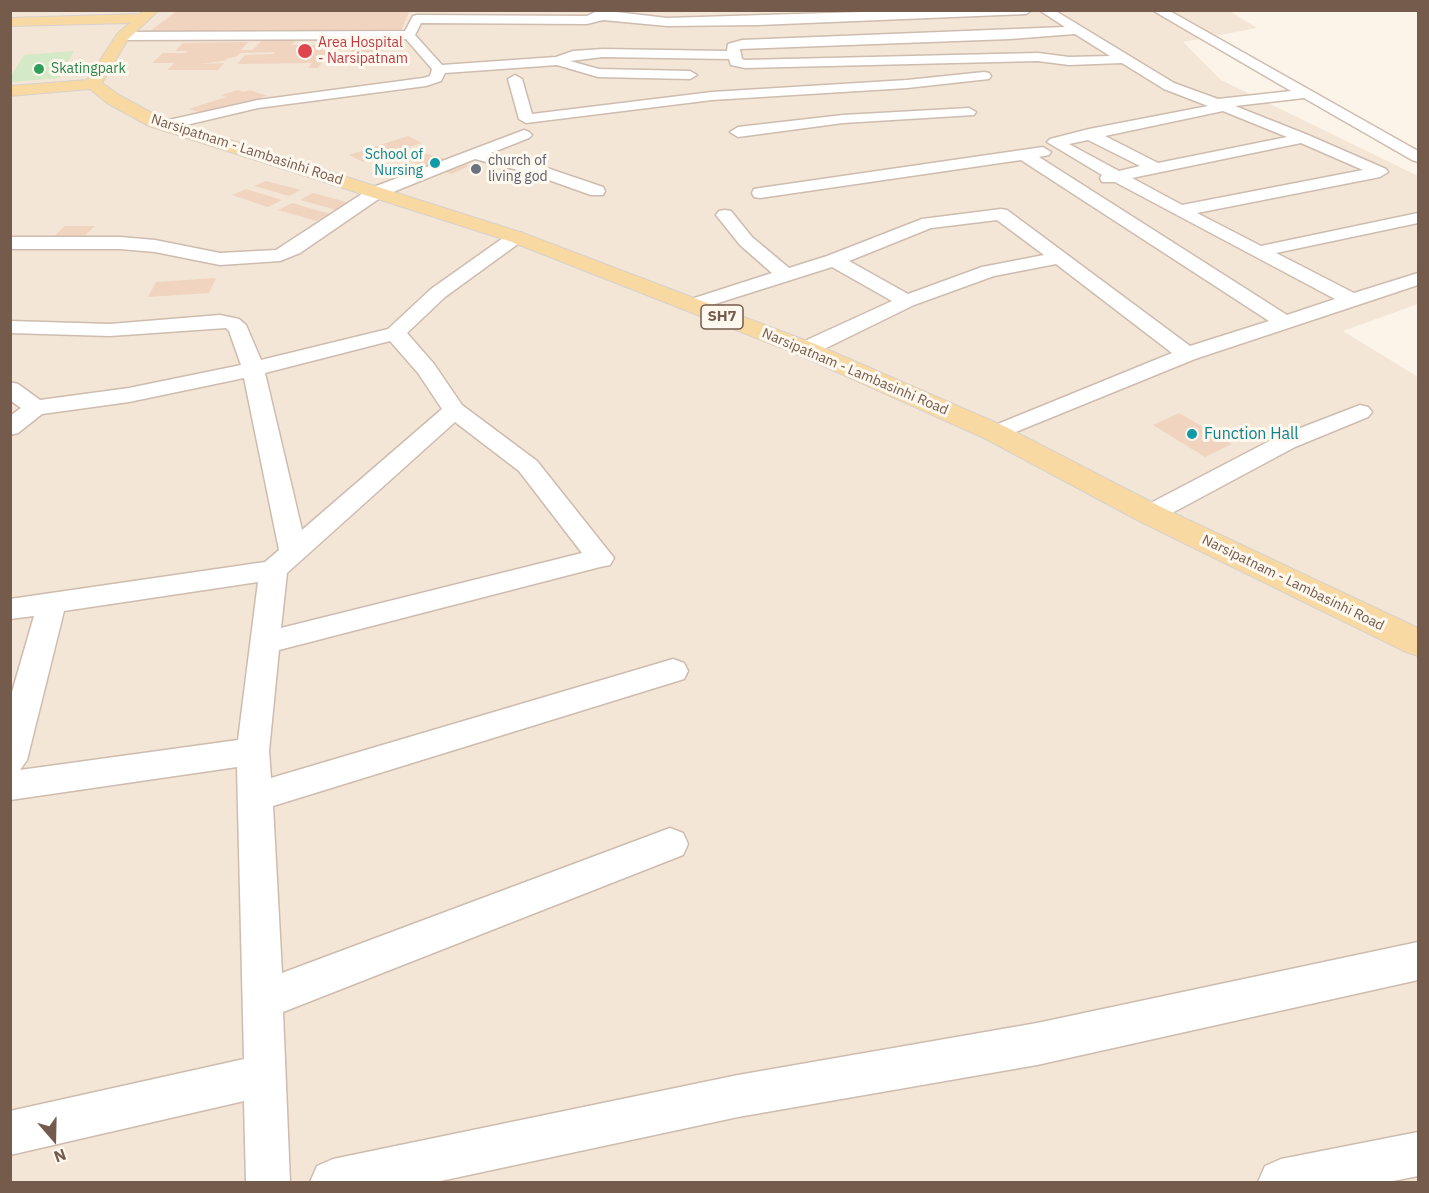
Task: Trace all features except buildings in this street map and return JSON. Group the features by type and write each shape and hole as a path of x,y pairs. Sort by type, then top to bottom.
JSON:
{"main road":[{"path":"10,22 148,14"},
{"path":"10,91 93,84 123,36 148,14"},
{"name":"Narsipatnam - Lambasinhi Road","path":"93,84 113,99 165,125 516,237 806,349 996,433 1150,514 1419,643"}],"street":[{"path":"409,35 419,14 587,20 603,14 667,22 758,21 1026,10"},
{"path":"1046,10 1169,86 1303,138 1380,172"},
{"path":"1158,10 1419,157"},
{"path":"1079,30 733,47 736,62 745,64 1038,57 1069,61 1124,59"},
{"path":"123,36 243,38 409,35 439,69"},
{"path":"684,53 690,75 711,96"},
{"path":"439,69 558,61 583,54 734,55"},
{"path":"558,61 584,71 598,73 690,75"},
{"path":"165,125 258,104 426,82 436,78 439,69"},
{"path":"515,79 526,119 711,96 819,91 995,75"},
{"path":"819,91 860,136"},
{"path":"1055,142 1219,105 1305,94"},
{"path":"738,132 843,119 968,119 931,130"},
{"path":"1089,134 1156,168"},
{"path":"10,243 120,243 155,246 220,259 272,256 293,249 376,192 524,135"},
{"path":"1070,185 1303,138"},
{"path":"760,192 1024,155 1055,149 1057,147 1055,142"},
{"path":"1055,142 1180,211 1261,251 1351,300"},
{"path":"477,155 535,169 597,191"},
{"path":"1024,155 1283,321"},
{"path":"1180,211 1419,165"},
{"path":"692,305 834,260 928,223 991,214 1007,218 1187,354"},
{"path":"726,215 746,241 787,276"},
{"path":"1261,251 1419,218"},
{"path":"10,428 35,408 129,395 253,369 395,333 438,293 516,237"},
{"path":"806,349 907,301 989,271 1059,258"},
{"path":"834,260 907,301"},
{"path":"996,433 1187,354 1283,321 1419,279"},
{"path":"10,327 110,330 220,321 232,323 239,329 253,369 283,561 265,643 253,751 268,1182"},
{"path":"265,643 600,558 528,466 454,410 426,369 395,333"},
{"path":"10,389 35,408"},
{"path":"10,609 283,561 454,410"},
{"path":"1150,514 1286,442 1360,412"},
{"path":"10,760 52,603"},
{"path":"255,797 673,671"},
{"path":"10,786 253,751"},
{"path":"263,1000 670,844"},
{"path":"333,1182 738,1096 1037,1044 1419,961"},
{"path":"10,1132 265,1075"},
{"path":"1281,1182 1419,1154"}],"shaded area":[{"path":"1228,10 1257,28 1183,42 1221,80 1418,176 1418,304 1343,331 1418,377 1418,1182 11,1182 10,11"}],"green space":[{"name":"Skatingpark","path":"74,51 59,78 11,82 11,76 24,55"}],"place":[{"name":"Area Hospital - Narsipatnam","path":"305,51"},
{"name":"Skatingpark","path":"39,69"},
{"name":"School of Nursing","path":"435,163"},
{"name":"church of living god","path":"476,169"},
{"name":"Function Hall","path":"1192,434"}]}
